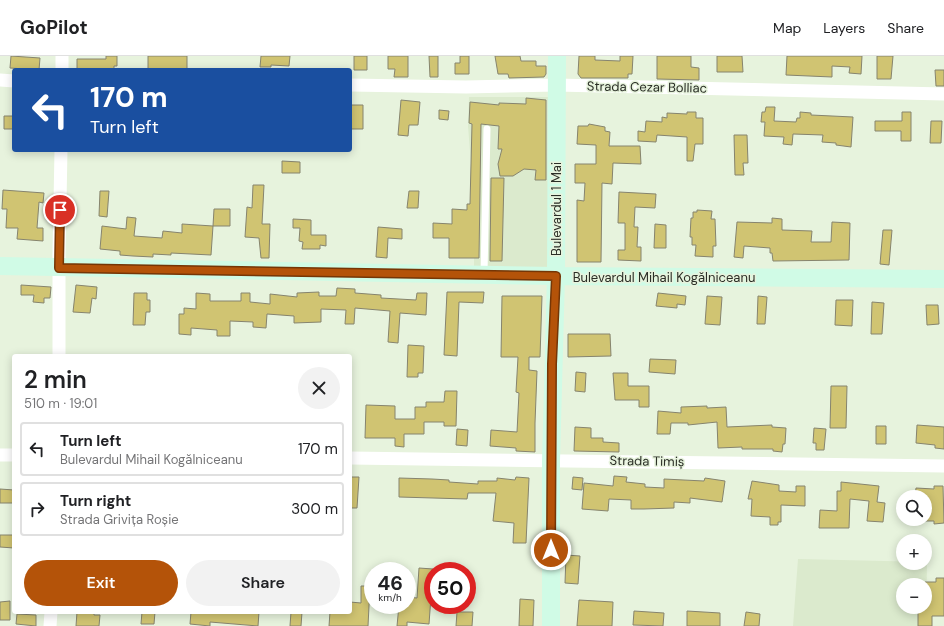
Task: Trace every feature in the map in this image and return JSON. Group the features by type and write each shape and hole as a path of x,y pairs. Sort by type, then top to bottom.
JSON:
{"main road":[{"name":"Bulevardul 1 Mai","path":"551,626 551,460 556,276 557,56"},
{"name":"Bulevardul Mihail Kogălniceanu","path":"0,266 556,276 944,278"}],"street":[{"path":"62,56 62,68"},
{"path":"0,80 12,81"},
{"name":"Strada Cezar Bolliac","path":"352,85 466,87 556,86 944,94"},
{"path":"59,354 61,152"},
{"path":"0,455 12,456"},
{"name":"Strada Timiș","path":"352,458 944,466"},
{"path":"50,626 51,614"}],"lane":[{"path":"484,274 487,129"}],"shaded area":[{"path":"469,97 552,97 556,276 474,269 474,201 468,126"},
{"path":"798,559 896,561 896,570 927,570 927,578 896,578 896,614 926,614 926,626 793,626"}],"building":[{"path":"11,56 40,58 39,68 10,68"},
{"path":"106,56 117,56 117,66 114,66 114,68 77,68 77,59 106,59"},
{"path":"148,56 187,56 187,68 148,68"},
{"path":"261,56 290,56 289,66 271,65 271,67 260,67"},
{"path":"354,56 367,56 367,70 354,70"},
{"path":"388,56 408,56 408,77 394,77 395,69 388,69"},
{"path":"429,56 438,56 438,77 430,77"},
{"path":"460,56 469,56 469,74 455,74 455,63 460,63"},
{"path":"495,56 520,56 521,61 536,61 536,66 546,66 546,74 544,77 509,78 508,74 498,74"},
{"path":"579,56 595,56 595,60 620,61 620,56 633,56 632,74 628,74 628,78 581,78 578,74"},
{"path":"657,56 691,56 691,67 699,68 699,80 657,79"},
{"path":"717,56 742,56 743,72 717,72"},
{"path":"787,56 862,56 861,74 849,73 850,67 832,66 832,77 786,75"},
{"path":"877,56 893,56 891,79 877,79"},
{"path":"935,70 944,70 944,86 936,86"},
{"path":"526,98 546,100 546,180 535,180 536,170 524,169 513,176 500,176 498,164 502,149 498,149 499,126 481,124 479,258 449,258 449,238 433,238 433,223 452,224 452,209 467,210 467,204 470,204 472,124 469,123 470,102 499,105 499,103 526,104"},
{"path":"401,100 420,102 418,125 409,125 408,136 398,135"},
{"path":"352,105 363,105 363,129 352,129"},
{"path":"766,107 775,107 774,121 796,122 797,118 800,118 800,112 811,113 811,115 853,117 851,147 836,145 836,143 822,142 823,135 793,134 792,145 783,144 784,137 764,136 765,122 761,122 762,112 765,112"},
{"path":"439,110 449,111 448,120 439,119"},
{"path":"687,112 696,112 696,118 703,118 703,144 695,144 693,161 687,161 687,137 657,135 656,142 638,141 638,131 645,132 646,121 662,122 662,117 667,118 667,113 687,114"},
{"path":"902,112 911,112 911,141 901,141 901,131 875,131 875,121 902,121"},
{"path":"4,116 12,116 12,129 4,129"},
{"path":"931,121 942,121 941,143 930,143"},
{"path":"589,124 605,127 605,131 610,132 609,146 640,146 641,164 613,163 612,184 602,183 601,262 577,262 577,200 584,201 585,183 575,183 575,164 596,164 596,145 577,144 578,126 588,126"},
{"path":"734,135 747,135 748,163 743,163 744,175 735,175"},
{"path":"282,161 300,162 300,173 282,173"},
{"path":"491,178 504,178 502,261 490,261"},
{"path":"253,185 264,185 262,224 270,224 269,258 261,258 259,238 245,237 247,207 252,208"},
{"path":"3,190 44,193 43,203 39,202 37,228 43,228 43,241 17,239 18,228 6,228 7,209 2,209"},
{"path":"100,191 109,191 107,217 99,216"},
{"path":"409,191 419,191 418,208 407,208"},
{"path":"619,192 656,194 655,208 635,207 634,227 638,227 637,247 641,247 641,261 618,260 618,250 625,250 625,223 618,223"},
{"path":"214,209 230,209 230,226 213,226"},
{"path":"697,210 712,211 711,219 715,219 716,246 713,246 713,257 695,256 696,245 692,245 692,237 690,237 691,218 693,218 693,212 697,212"},
{"path":"127,217 136,218 134,236 162,238 163,231 182,233 182,224 213,226 211,255 171,253 171,255 153,254 153,257 133,256 120,255 120,251 100,249 102,226 126,229"},
{"path":"772,218 782,219 782,230 812,231 811,242 831,242 832,222 850,223 849,260 773,261 770,248 744,246 743,258 734,257 737,222 772,223"},
{"path":"293,219 311,220 311,235 326,235 326,246 320,245 320,249 302,249 303,242 299,241 300,228 293,228"},
{"path":"655,224 666,225 666,248 654,248"},
{"path":"378,227 402,229 402,239 388,238 387,258 376,257"},
{"path":"883,230 892,230 889,265 880,264"},
{"path":"21,285 51,287 50,298 44,298 44,303 33,302 34,295 21,295"},
{"path":"76,285 97,287 96,299 92,298 90,313 73,312"},
{"path":"337,288 355,289 355,293 381,295 381,298 416,300 417,293 427,293 426,315 400,313 398,343 388,342 390,311 355,308 354,324 345,324 346,310 321,309 321,322 294,323 294,316 267,314 266,328 253,327 253,322 230,321 230,336 217,336 217,330 191,328 191,335 179,334 179,314 184,314 184,308 196,309 196,293 210,294 210,301 241,301 241,293 250,293 250,302 270,304 270,294 297,297 297,293 319,292 319,296 336,296"},
{"path":"447,292 484,292 483,303 459,302 457,356 444,355"},
{"path":"134,293 147,293 147,300 150,300 150,312 146,312 145,325 133,325"},
{"path":"658,293 686,296 685,305 677,304 677,308 656,306"},
{"path":"502,296 542,296 540,357 529,357 529,370 537,371 535,452 516,451 516,448 490,446 491,430 517,432 519,393 516,392 518,357 501,357"},
{"path":"707,296 722,297 720,325 705,324"},
{"path":"758,296 767,297 765,324 757,324"},
{"path":"836,300 853,300 852,326 835,325"},
{"path":"872,302 884,303 882,334 871,334"},
{"path":"926,305 938,305 939,324 927,325"},
{"path":"568,334 610,334 611,356 568,357"},
{"path":"408,345 424,346 423,373 418,373 418,377 407,377"},
{"path":"650,359 676,360 675,374 649,372"},
{"path":"576,372 586,373 585,392 575,391"},
{"path":"613,373 628,373 628,386 649,386 649,407 639,407 639,400 615,400"},
{"path":"831,386 847,386 846,428 830,428"},
{"path":"445,391 457,391 456,426 444,426 444,422 424,422 424,434 404,434 404,447 395,446 395,438 365,438 366,405 395,406 395,419 415,419 415,407 426,407 426,402 444,402"},
{"path":"707,406 707,408 726,407 727,427 772,425 772,427 786,428 785,444 783,444 782,452 773,451 773,449 742,449 742,447 718,448 717,422 688,425 688,423 671,423 670,434 657,434 658,411 681,413 681,407"},
{"path":"917,425 944,427 944,449 935,448 935,445 916,443"},
{"path":"876,426 886,426 886,444 876,444"},
{"path":"575,427 591,428 591,438 603,438 603,442 619,443 619,452 574,451"},
{"path":"814,428 826,429 824,450 816,450 816,443 813,443"},
{"path":"457,429 468,430 467,446 456,445"},
{"path":"614,476 627,477 626,482 645,484 645,487 664,488 664,479 704,481 705,478 725,481 722,502 690,498 690,503 674,502 674,508 631,509 631,500 609,499 608,511 582,509 584,483 613,486"},
{"path":"352,477 359,477 357,508 352,508"},
{"path":"516,477 529,478 526,543 513,543 514,523 493,521 496,493 468,493 467,499 399,497 399,478 449,480 449,482 478,484 478,481 497,481 497,478 515,480"},
{"path":"573,477 583,478 582,490 572,489"},
{"path":"752,481 779,485 779,491 796,492 796,486 805,486 805,506 781,505 781,522 778,522 778,525 770,525 770,517 751,516 752,499 748,499"},
{"path":"841,482 879,486 877,502 885,503 883,522 867,521 869,501 850,499 849,528 819,528 820,510 837,511 837,491 841,491"},
{"path":"934,486 943,486 944,523 934,524 934,521 932,521 932,490 916,490 916,488 934,489"},
{"path":"0,489 12,490 12,503 0,503"},
{"path":"0,535 12,535 12,548 0,547"},
{"path":"566,555 580,556 578,584 565,583"},
{"path":"419,568 424,568 424,614 430,614 429,624 407,622 407,626 397,626 398,614 416,614"},
{"path":"936,578 944,578 944,616 932,616 932,626 918,626 918,614 932,614 932,582 936,582"},
{"path":"361,586 364,586 364,614 369,614 368,626 329,626 330,614 352,614 352,602 361,603"},
{"path":"520,599 534,600 533,626 519,626"},
{"path":"579,600 613,602 612,626 577,626"},
{"path":"10,601 10,620 0,620 0,602"},
{"path":"634,611 664,613 663,626 633,625"},
{"path":"687,611 720,613 720,626 687,626"},
{"path":"746,612 760,614 759,626 744,626"},
{"path":"17,614 36,615 36,626 16,624"},
{"path":"77,614 100,615 99,626 76,626"},
{"path":"142,614 155,614 154,624 141,624"},
{"path":"191,614 259,614 258,626 210,622 210,626 190,624"},
{"path":"291,614 302,614 301,626 290,626"},
{"path":"457,614 473,614 472,626 456,626"}],"route":[{"path":"60,210 59,268 556,276 552,364 551,550"}]}
